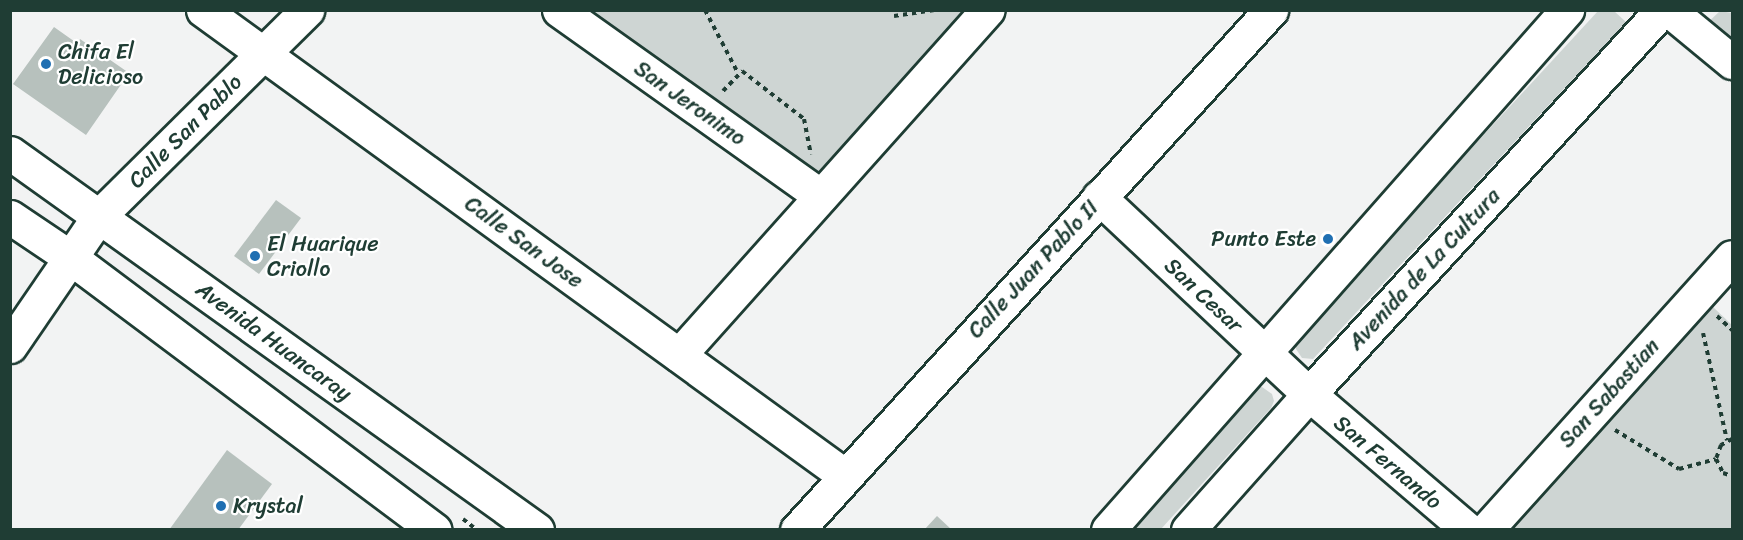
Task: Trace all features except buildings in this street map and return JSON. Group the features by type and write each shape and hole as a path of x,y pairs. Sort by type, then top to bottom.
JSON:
{"street":[{"name":"Calle San Jose","path":"203,10 844,474"},
{"name":"Calle San Pablo","path":"10,346 99,216 307,10"},
{"name":"San Jeronimo","path":"559,10 821,196"},
{"path":"679,355 988,10"},
{"name":"Calle Juan Pablo II","path":"797,530 844,474 1271,10"},
{"path":"1108,530 1568,10"},
{"name":"Avenida de La Cultura","path":"1188,530 1309,394 1662,10"},
{"path":"1669,10 1732,62"},
{"name":"Avenida Huancaray","path":"10,153 537,530"},
{"name":"San Cesar","path":"1099,197 1309,394"},
{"path":"10,217 71,258 435,530"},
{"name":"San Sabastian","path":"1486,530 1732,257"},
{"name":"San Fernando","path":"1309,394 1468,530"}],"path":[{"path":"705,10 738,73"},
{"path":"894,16 935,10"},
{"path":"716,100 742,70 804,119 813,162"},
{"path":"1715,315 1732,330"},
{"path":"1702,329 1727,440"},
{"path":"1611,428 1679,469 1716,459"},
{"path":"1732,439 1720,445 1716,459 1723,472 1732,476"}],"shaded area":[{"path":"582,11 973,11 816,179"},
{"path":"1598,11 1614,11 1626,22 1313,359 1302,358 1296,349 1296,338"},
{"path":"1720,11 1732,13 1732,49 1704,26"},
{"path":"1713,307 1732,325 1732,529 1507,530"},
{"path":"1262,387 1272,394 1274,401 1271,408 1161,529 1121,530 1253,388"}],"place":[{"name":"Chifa El Delicioso","path":"46,64"},
{"name":"Punto Este","path":"1328,239"},
{"name":"El Huarique Criollo","path":"255,256"},
{"name":"Krystal","path":"221,506"}]}
